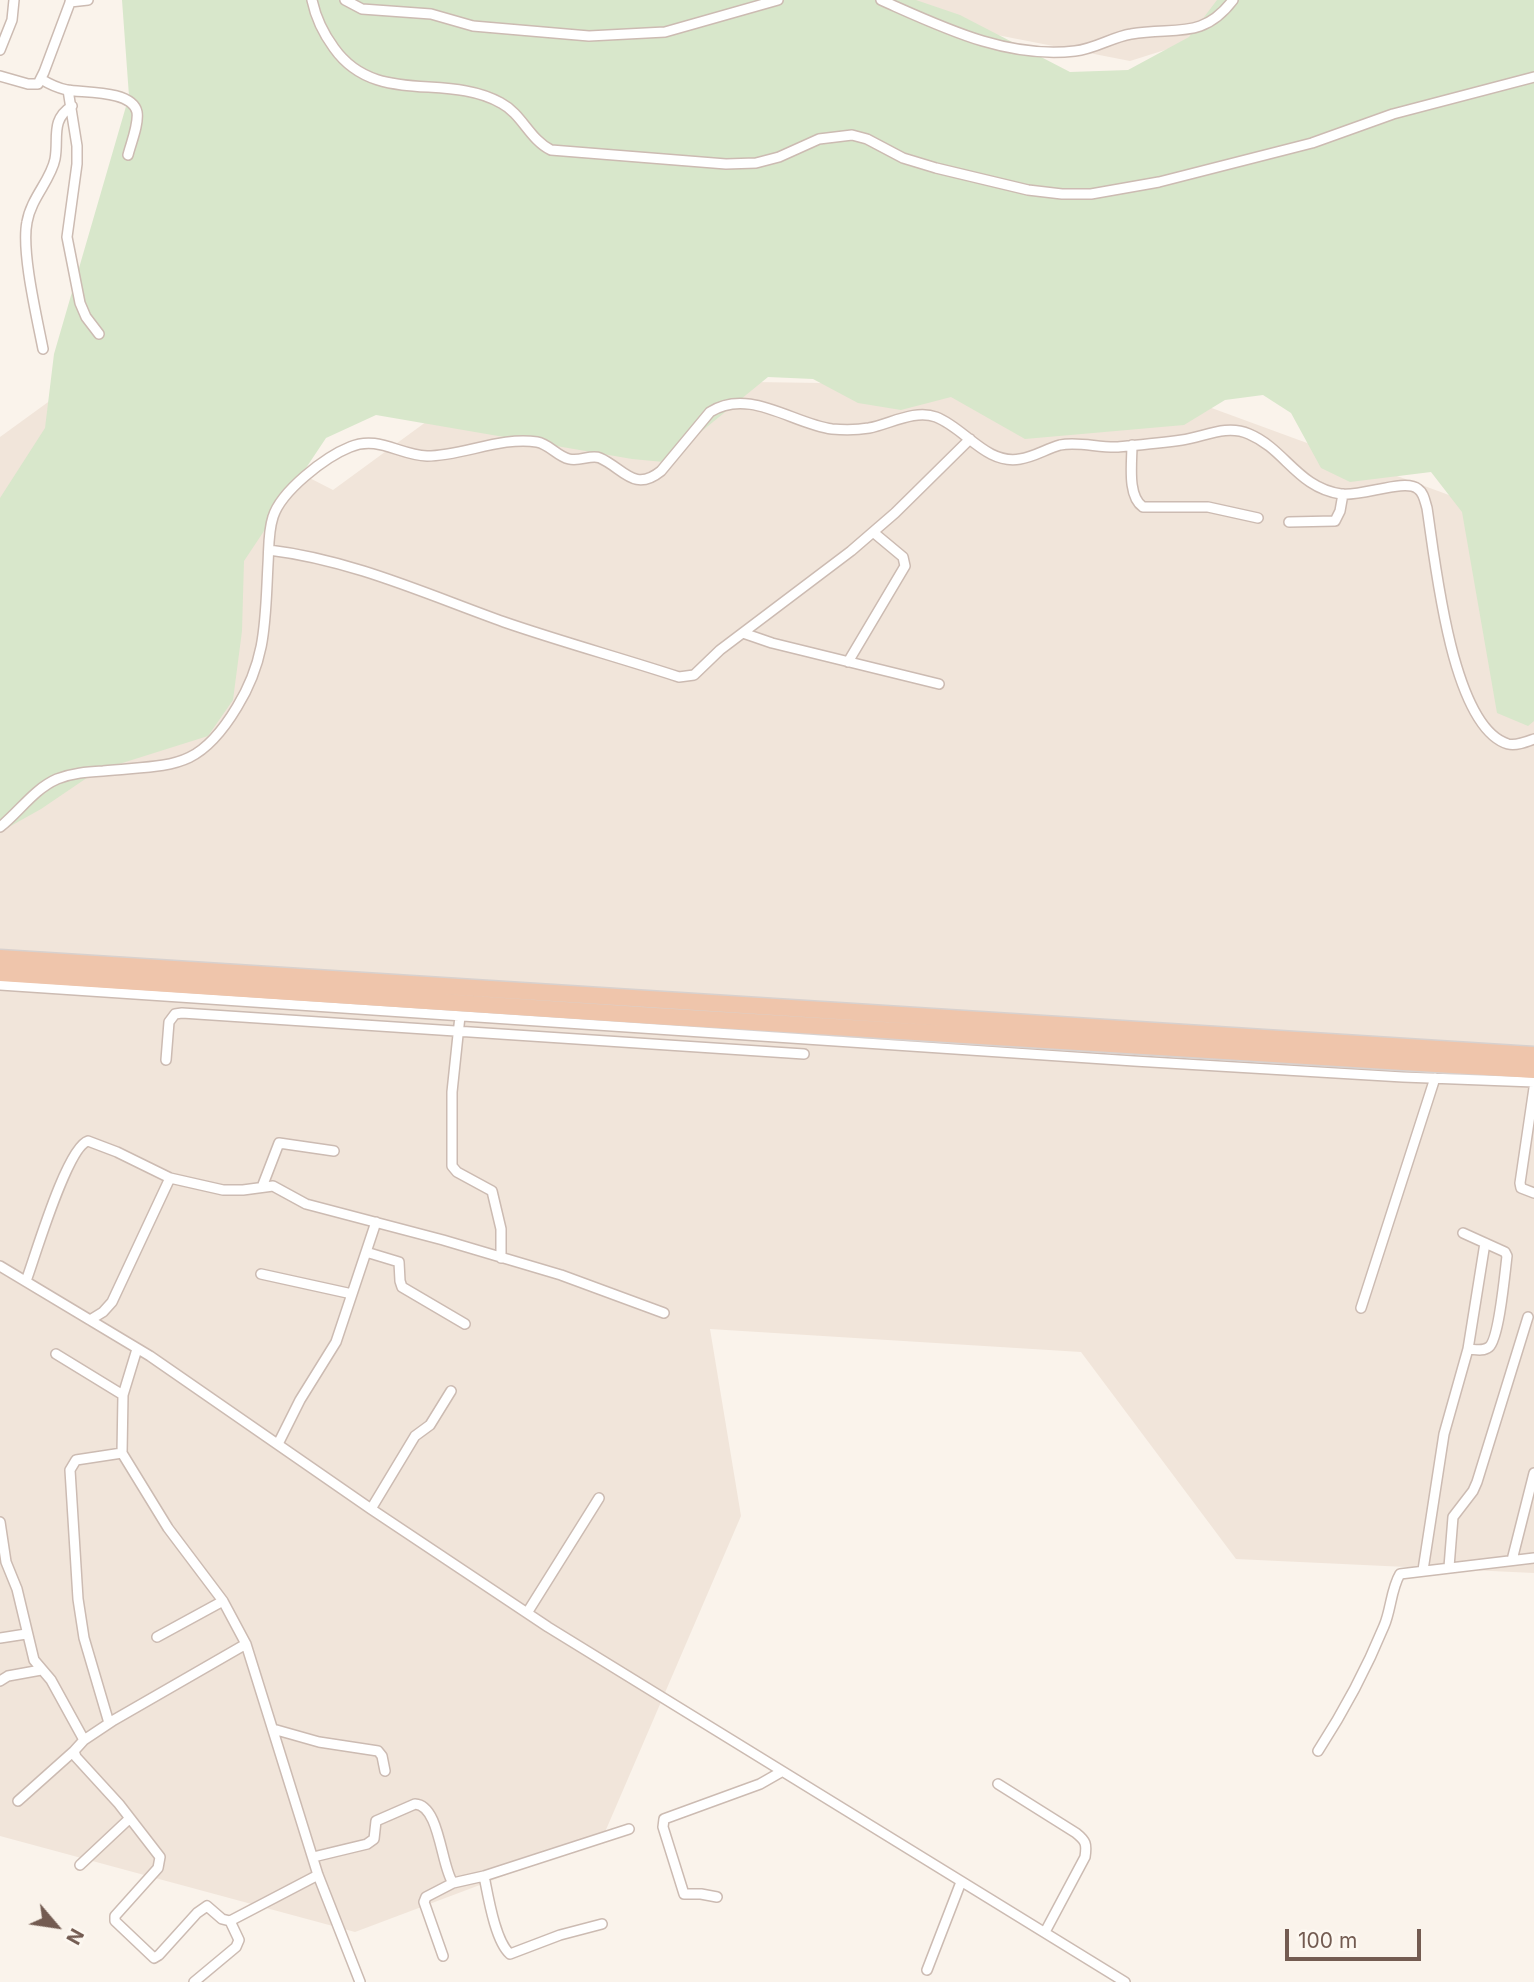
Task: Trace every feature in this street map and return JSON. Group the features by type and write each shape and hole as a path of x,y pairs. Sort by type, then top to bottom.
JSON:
{"highway":[{"path":"0,958 1534,1055"},
{"path":"0,973 1534,1070"}],"street":[{"path":"0,48 12,20 14,0"},
{"path":"0,76 34,85 41,79 71,1 89,0"},
{"path":"313,0 315,13 329,41 339,55 366,77 397,84 444,87 489,97 509,108 536,139 551,150 726,164 756,163 779,157 819,139 852,135 867,139 903,158 936,168 1028,190 1062,194 1091,194 1171,178 1312,143 1393,114 1534,77"},
{"path":"345,0 362,9 431,15 473,26 589,36 665,32 778,0"},
{"path":"881,0 990,44 1049,52 1090,48 1132,33 1194,29 1213,20 1233,0"},
{"path":"41,79 68,90 126,98 132,103 138,115 128,155"},
{"path":"68,90 77,164 68,237 80,303 86,317 99,334"},
{"path":"43,349 29,262 27,221 38,190 52,169 57,122 64,111 72,106"},
{"path":"0,827 38,791 55,780 76,773 180,763 199,753 226,725 251,683 262,653 273,516 288,494 337,452 364,443 389,445 428,456 501,444 536,442 566,458 601,458 622,474 644,480 653,478 661,471 710,412 719,406 731,404 775,409 830,428 849,430 922,415 935,417 990,454 1007,460 1019,460 1062,445 1132,445 1182,440 1222,430 1238,430 1267,444 1307,481 1319,488 1343,494 1409,485 1420,490 1427,508 1450,639 1471,706 1485,727 1506,743 1516,744 1534,739"},
{"path":"269,550 324,559 374,573 507,623 679,677 694,675 743,633 873,533 970,439"},
{"path":"1132,445 1134,495 1143,507 1208,508 1258,518"},
{"path":"1289,522 1335,521 1343,494"},
{"path":"848,662 905,566 903,558 873,533"},
{"path":"743,633 772,643 939,684"},
{"path":"0,985 1435,1078 1534,1082"},
{"path":"166,1060 171,1016 182,1013 804,1054"},
{"path":"460,1016 452,1092 452,1166 457,1172 492,1191 501,1229 501,1258"},
{"path":"1361,1308 1435,1078"},
{"path":"1534,1088 1520,1183 1521,1188 1534,1194"},
{"path":"26,1281 53,1203 72,1160 83,1142 88,1140 170,1178 223,1190 273,1186 306,1204 561,1275 664,1313"},
{"path":"262,1187 279,1143 334,1151"},
{"path":"90,1320 112,1302 170,1178"},
{"path":"278,1444 300,1400 336,1342 376,1222"},
{"path":"1463,1233 1505,1252 1507,1256 1492,1345 1484,1350 1468,1349"},
{"path":"1423,1570 1444,1434 1468,1349 1485,1243"},
{"path":"366,1252 399,1262 402,1287 465,1324"},
{"path":"0,1266 137,1349 527,1613 1125,1982"},
{"path":"261,1274 352,1294"},
{"path":"1449,1567 1453,1517 1477,1482 1528,1317"},
{"path":"137,1349 123,1395 122,1453 168,1528 223,1601 246,1644 318,1875 360,1982"},
{"path":"56,1354 123,1395"},
{"path":"371,1509 415,1436 430,1425 451,1391"},
{"path":"109,1723 82,1625 70,1470 76,1460 122,1453"},
{"path":"1512,1560 1534,1473"},
{"path":"527,1613 599,1499"},
{"path":"0,1522 6,1562 17,1589 34,1660 51,1680 84,1740"},
{"path":"1318,1751 1362,1677 1389,1614 1396,1579 1404,1572 1534,1558"},
{"path":"157,1637 223,1601"},
{"path":"0,1638 26,1634"},
{"path":"18,1801 84,1740 246,1644"},
{"path":"0,1681 41,1670"},
{"path":"273,1729 319,1742 378,1751 382,1756 385,1771"},
{"path":"74,1751 76,1757 119,1804 158,1853 160,1863 116,1916 116,1923 154,1958 206,1906 222,1919 230,1921 318,1875"},
{"path":"717,1897 684,1894 663,1826 664,1819 760,1784 781,1772"},
{"path":"998,1784 1076,1833 1087,1846 1082,1864 1045,1932"},
{"path":"313,1857 367,1844 374,1839 376,1821 419,1804 426,1808 434,1826 453,1883"},
{"path":"80,1865 129,1819"},
{"path":"443,1956 424,1902 426,1897 453,1883 484,1876 629,1829"},
{"path":"484,1876 492,1911 505,1949 510,1954 560,1935 602,1924"},
{"path":"927,1969 961,1882"},
{"path":"194,1982 236,1947 239,1940 230,1921"}],"shaded area":[{"path":"662,0 1255,0 1238,27 1130,61 864,9"},
{"path":"95,368 333,490 486,378 1157,388 1468,502 1534,641 1534,1573 1236,1559 1081,1352 710,1329 741,1516 602,1839 355,1932 0,1836 0,437"}],"green space":[{"path":"122,0 916,0 960,15 1070,72 1128,70 1189,37 1217,0 1534,0 1534,721 1528,726 1497,713 1462,512 1431,472 1350,482 1321,468 1291,413 1263,395 1225,400 1184,425 1025,439 951,397 901,410 858,403 813,379 768,377 664,462 632,459 376,415 326,438 244,561 242,631 233,700 208,736 97,771 41,809 0,832 0,498 45,428 54,354 129,96"}]}
